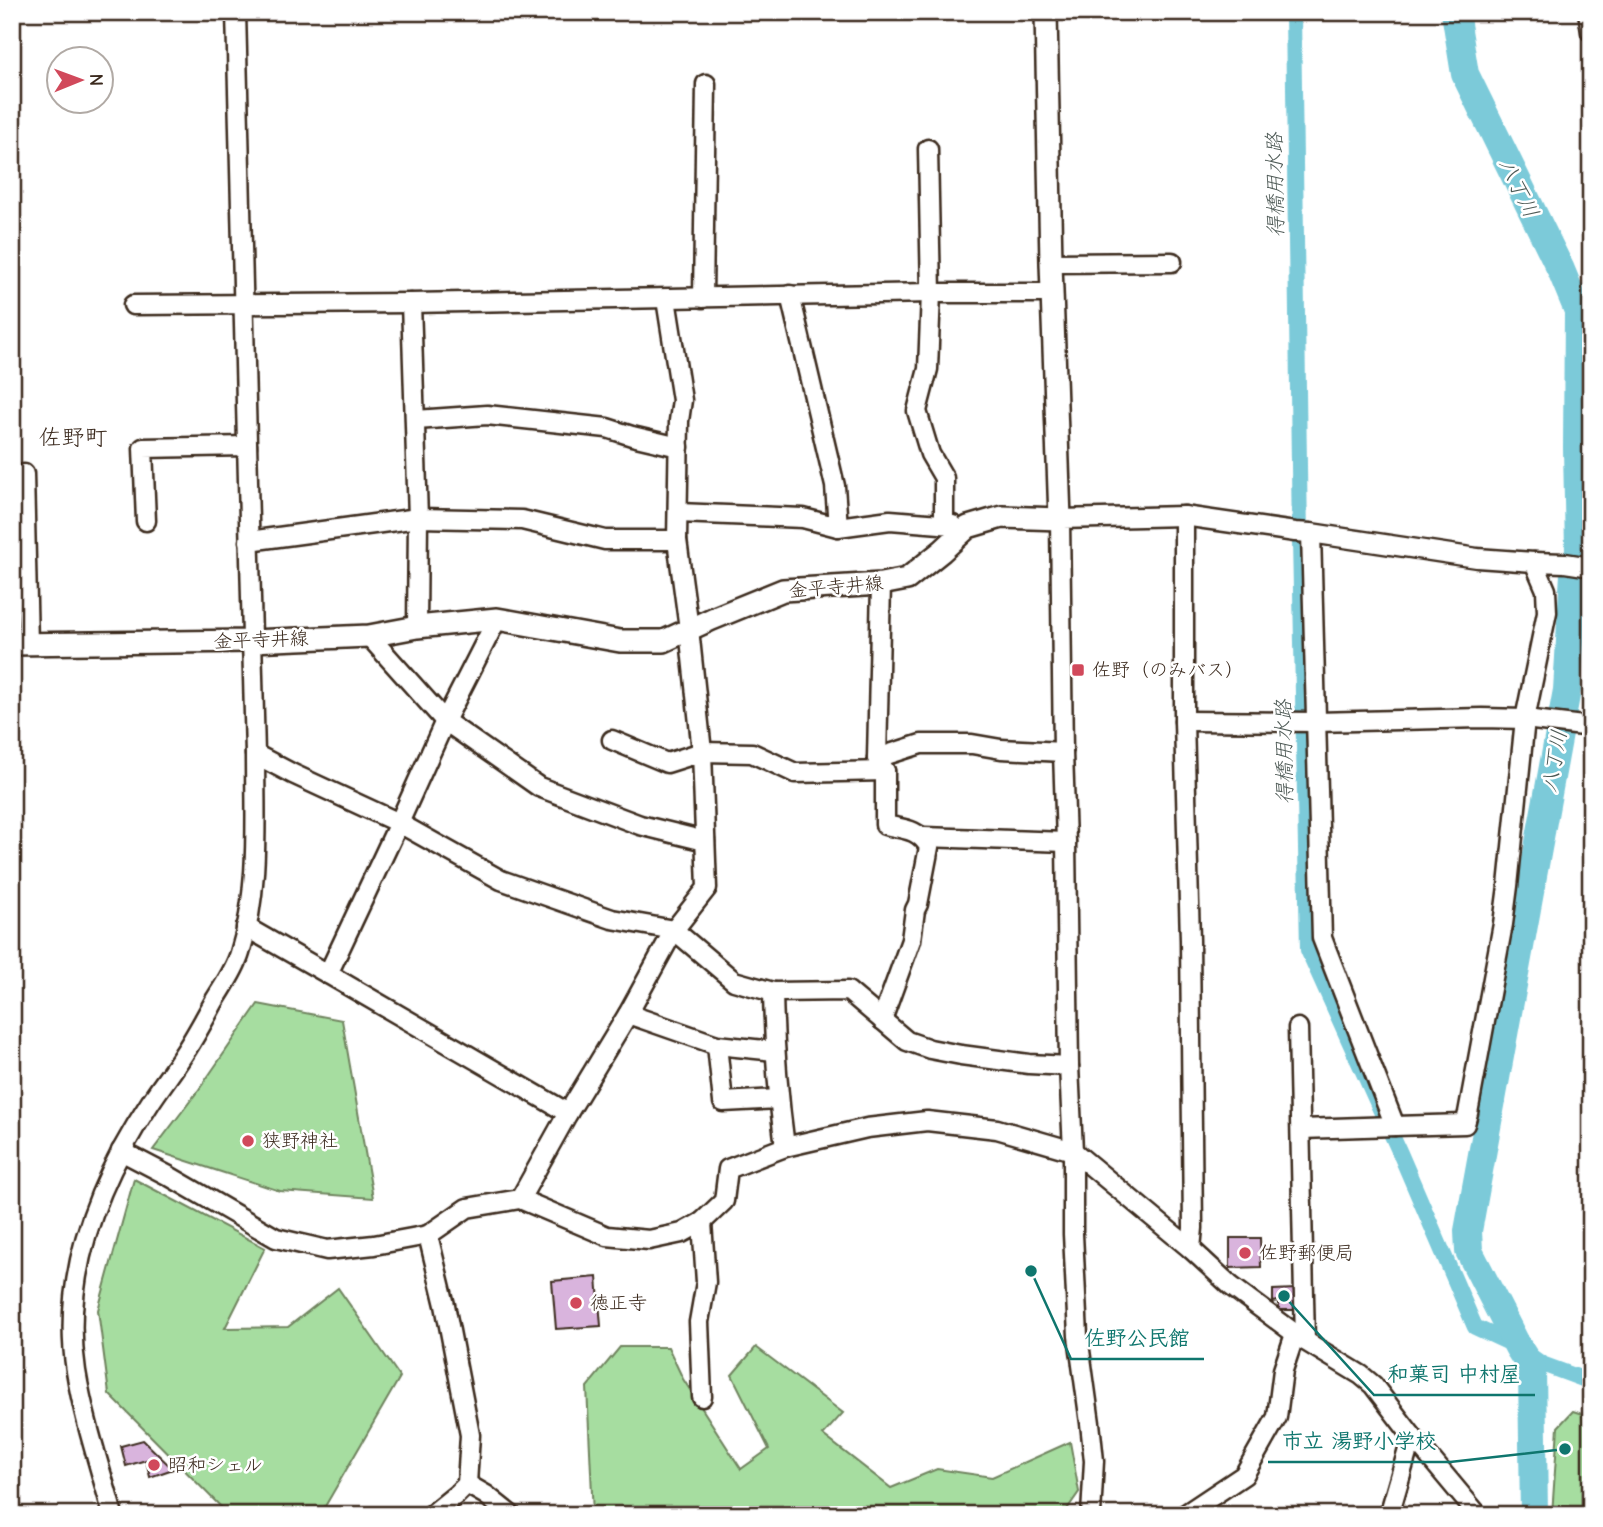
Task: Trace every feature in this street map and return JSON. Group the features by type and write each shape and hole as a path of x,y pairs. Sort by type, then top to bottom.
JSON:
{"main road":[{"path":"1046,12 1060,519"},
{"name":"金平寺井線","path":"20,644 251,641 369,636 417,627 497,619 620,641 664,640 783,590 881,584 907,579 968,527 1002,517 1060,519"}],"street":[{"path":"113,1515 82,1402 76,1369 72,1332 74,1289 81,1255 93,1213 121,1151 185,1053 239,955 256,867 236,12"},
{"path":"1588,12 1591,32"},
{"path":"703,298 706,84"},
{"path":"928,149 931,293 928,369 917,411 930,454 944,478 944,524"},
{"path":"1051,263 1172,262"},
{"path":"133,305 1053,293"},
{"path":"790,295 835,486 838,527"},
{"path":"520,1199 674,930 707,888 702,752 677,540 681,400 666,299"},
{"path":"411,303 418,518 417,627"},
{"path":"416,421 488,415 607,428 679,447"},
{"path":"146,521 143,448 247,446"},
{"path":"20,644 24,474"},
{"path":"678,513 803,517 838,527 890,520 968,527"},
{"path":"1184,516 1184,721 1190,940 1193,1228 1191,1249"},
{"path":"1091,1515 1094,1461 1078,1336 1073,1234 1060,519 1184,516 1477,558 1591,567"},
{"path":"250,541 418,518 522,520 605,540 677,540"},
{"path":"1304,533 1308,721 1322,938 1395,1126"},
{"path":"1301,1129 1465,1124 1505,911 1525,719 1547,612 1546,590 1534,562"},
{"path":"881,584 881,764 885,825 924,837 1066,842"},
{"path":"328,974 444,721 497,619"},
{"path":"369,636 444,721 538,787 640,825 705,841"},
{"path":"1184,721 1482,718 1525,719 1584,726"},
{"path":"612,740 667,763 702,752 752,753 795,773 881,764 921,744 972,744 1001,749 1063,752"},
{"path":"255,754 399,823 501,880 612,919 674,930 734,981 773,992 848,991 907,1041 930,1049 1029,1064 1069,1066"},
{"path":"882,1020 911,940 929,846 924,837"},
{"path":"246,927 568,1113"},
{"path":"773,992 775,1051 785,1147"},
{"path":"628,1014 717,1045 775,1051"},
{"path":"1184,1515 1244,1475 1277,1417 1283,1370 1300,1338 1301,1129 1298,1028"},
{"path":"717,1045 723,1102 779,1099"},
{"path":"121,1151 276,1238 327,1251 428,1235 467,1208 520,1199 607,1236 649,1240 682,1233 702,1222 723,1201 728,1169 785,1147 867,1128 927,1121 997,1129 1073,1151 1191,1249 1231,1286 1300,1338 1361,1375 1373,1385 1478,1515"},
{"path":"702,1222 706,1282 699,1322 702,1397"},
{"path":"428,1235 445,1305 470,1435 467,1484 431,1515"},
{"path":"1389,1515 1412,1436"},
{"path":"467,1484 486,1495 510,1515"}],"green space":[{"path":"258,1004 342,1020 373,1198 280,1191 153,1150"},
{"path":"134,1179 265,1248 225,1328 288,1327 338,1288 400,1377 320,1515 229,1515 109,1394 98,1310"},
{"path":"620,1347 668,1347 683,1379 741,1469 769,1449 732,1375 756,1347 843,1413 823,1435 891,1488 937,1469 992,1477 1070,1442 1079,1492 1063,1515 832,1515 813,1508 779,1515 593,1515 587,1387"},
{"path":"1573,1411 1591,1417 1591,1515 1552,1515 1558,1427"}],"building":[{"path":"1230,1238 1260,1238 1261,1267 1230,1268"},
{"name":"徳正寺","path":"597,1277 601,1326 556,1329 552,1281"},
{"path":"1295,1289 1295,1310 1279,1310 1279,1301 1273,1302 1273,1290"},
{"path":"143,1440 173,1469 150,1477 146,1460 126,1466 121,1446"}],"waterway":[{"name":"得橋用水路","path":"1293,12 1308,950 1475,1327 1518,1347 1542,1364 1591,1382"},
{"name":"八丁川","path":"1455,12 1465,74 1561,270 1578,311 1579,551 1574,574 1567,690 1468,1231 1469,1251 1532,1369 1534,1515"}],"place":[{"name":"佐野（のみバス）","path":"1078,670"},
{"name":"狭野神社","path":"248,1141"},
{"name":"佐野郵便局","path":"1245,1253"},
{"name":"佐野公民館","path":"1031,1271"},
{"name":"和菓司 中村屋","path":"1284,1296"},
{"name":"徳正寺","path":"576,1303"},
{"name":"市立 湯野小学校","path":"1565,1449"},
{"name":"昭和シェル","path":"154,1465"}],"district":[{"name":"佐野町","path":"73,437"}]}
